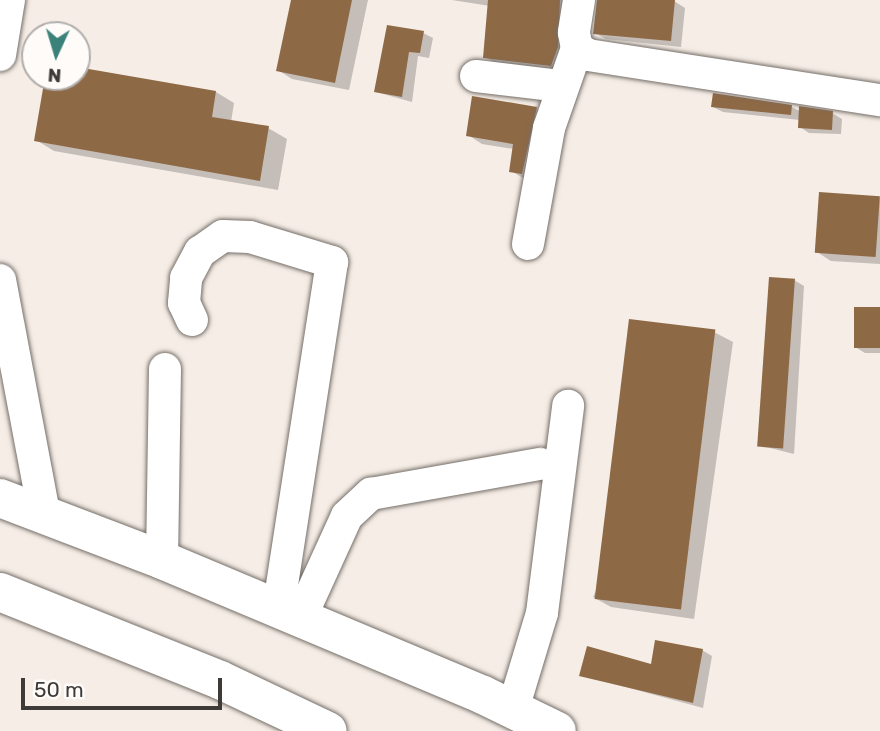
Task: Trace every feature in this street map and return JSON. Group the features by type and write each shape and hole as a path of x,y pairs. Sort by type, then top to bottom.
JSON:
{"main road":[{"path":"0,498 162,560 513,709 557,731"},
{"path":"0,592 219,680 328,731"}],"street":[{"path":"0,55 9,0"},
{"path":"528,244 561,86 577,48 579,0"},
{"path":"577,48 601,58 880,100"},
{"path":"476,76 561,86"},
{"path":"192,320 184,303 186,278 211,241 223,236 250,237 332,262 289,615"},
{"path":"0,279 44,513"},
{"path":"162,560 165,369"},
{"path":"513,709 542,613 568,406"},
{"path":"289,615 347,516 371,494 540,464"}],"building":[{"path":"291,0 352,0 335,83 276,71"},
{"path":"488,0 560,0 558,47 551,66 483,58"},
{"path":"597,0 675,0 671,41 593,34"},
{"path":"387,25 424,31 420,53 409,52 402,97 374,92"},
{"path":"91,69 216,91 212,117 269,126 260,181 34,141 43,91 91,91"},
{"path":"713,93 792,105 791,115 711,107"},
{"path":"472,96 537,107 522,174 509,172 513,144 466,136"},
{"path":"799,106 833,111 832,130 798,128"},
{"path":"819,192 880,196 876,257 815,253"},
{"path":"769,277 795,279 783,448 757,447"},
{"path":"854,307 880,307 880,348 854,348"},
{"path":"629,319 715,330 681,610 595,599"},
{"path":"655,640 703,649 693,703 579,676 587,646 651,664"}]}
